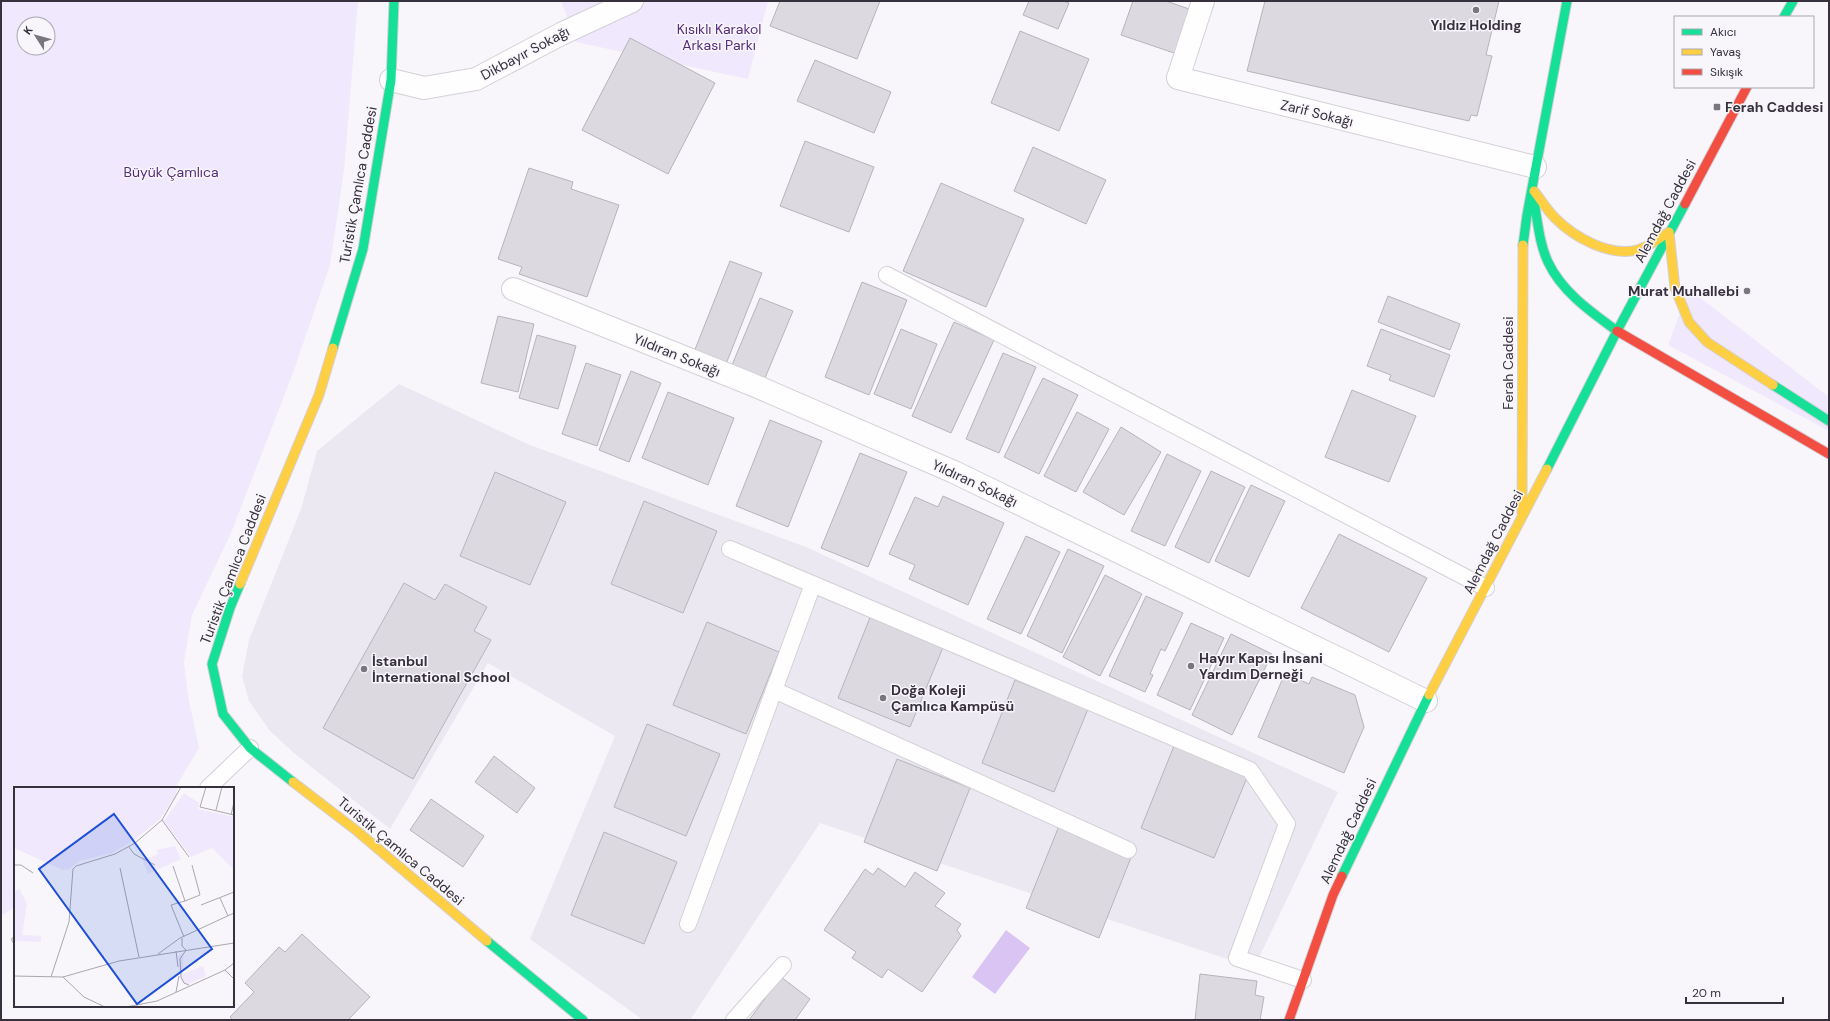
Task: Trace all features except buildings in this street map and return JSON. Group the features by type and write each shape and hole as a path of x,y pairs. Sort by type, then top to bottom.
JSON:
{"street":[{"name":"Turistik Çamlıca Caddesi","path":"394,1 390,80 363,249 319,395 230,608 212,664 223,714 250,748 357,831 411,878 583,1020"},
{"name":"Dikbayır Sokağı","path":"390,80 424,88 476,79 561,34 632,1"},
{"name":"Zarif Sokağı","path":"1203,1 1178,78 1535,167"},
{"name":"Ferah Caddesi","path":"1522,514 1522,255 1535,167 1567,1"},
{"path":"1785,16 1793,1"},
{"name":"Alemdağ Caddesi","path":"1289,1020 1333,894 1426,701 1486,588 1522,514 1617,330 1746,88"},
{"path":"1532,189 1555,218 1571,231 1606,248 1621,252 1637,250 1669,232 1675,288 1688,322 1707,342 1829,421"},
{"path":"1532,189 1548,262 1564,285 1591,312 1617,330 1829,454"},
{"name":"Yıldıran Sokağı","path":"513,289 751,384 954,472 1426,701"}],"lane":[{"path":"887,275 1486,588"},
{"path":"730,550 1250,770 1287,824 1237,958 1303,980"},
{"path":"688,924 813,584"},
{"path":"774,690 1128,850"},
{"path":"209,787 250,748"},
{"path":"734,1020 783,965"}],"shaded area":[{"name":"Doğa Koleji Çamlıca Kampüsü","path":"399,384 530,445 806,547 1338,792 1254,968 820,823 690,1020 643,1020 530,939 615,736 488,663 390,829 295,754 270,731 249,701 242,676 249,640 301,509 317,451"},
{"path":"1006,930 1030,948 995,994 972,977"}],"green space":[{"name":"Büyük Çamlıca","path":"1,1 358,1 344,170 330,265 293,373 231,533 192,615 184,662 188,696 199,748 176,787 14,787 14,908 1,916"},
{"name":"Kısıklı Karakol Arkası Parkı","path":"561,1 768,1 748,79 576,42"},
{"path":"1689,289 1829,397 1829,431 1668,345"}],"traffic: fast":[{"path":"333,348 363,249 391,80 394,1"},
{"path":"1523,245 1527,215 1567,1"},
{"path":"1785,16 1793,1"},
{"path":"1534,202 1539,232 1545,255 1554,273 1578,301 1617,331"},
{"path":"1547,469 1617,331 1685,204"},
{"path":"1773,385 1829,421"},
{"path":"240,584 230,608 212,664 223,714 250,748 293,782"},
{"path":"1342,876 1429,695"},
{"path":"487,941 583,1020"}],"traffic: slow":[{"path":"1534,191 1549,212 1563,225 1582,238 1604,248 1615,251 1637,250 1650,245 1669,232"},
{"path":"1669,232 1675,288 1689,322 1707,342 1773,385"},
{"path":"1522,514 1523,245"},
{"path":"240,584 319,395 333,348"},
{"path":"1429,695 1547,469"},
{"path":"293,782 357,831 487,941"}],"traffic: jam":[{"path":"1685,204 1746,88"},
{"path":"1617,331 1829,454"},
{"path":"1289,1020 1333,895 1342,876"}],"place":[{"name":"Yıldız Holding","path":"1476,10"},
{"name":"Ferah Caddesi","path":"1717,107"},
{"name":"Murat Muhallebi","path":"1747,291"},
{"name":"Hayır Kapısı İnsani Yardım Derneği","path":"1191,666"},
{"name":"İstanbul İnternational School","path":"364,669"},
{"name":"Doğa Koleji Çamlıca Kampüsü","path":"883,698"}]}
